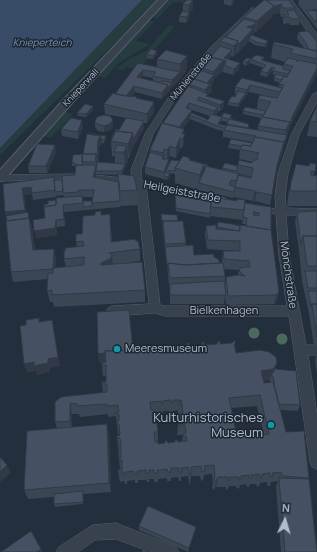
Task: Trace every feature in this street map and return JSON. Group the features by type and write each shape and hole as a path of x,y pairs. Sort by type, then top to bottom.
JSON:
{"street":[{"name":"Knieperwall","path":"0,178 64,105 163,0"},
{"path":"289,0 317,39"},
{"name":"Mühlenstraße","path":"140,184 136,177 136,170 149,134 173,97 234,28 253,10 262,4"},
{"name":"Mönchstraße","path":"317,94 295,135 283,173 280,196 284,255 301,350 317,462"},
{"path":"0,178 76,177"},
{"name":"Heilgeiststraße","path":"95,178 123,180 234,203"},
{"path":"140,184 155,308"},
{"path":"265,209 280,212 317,212"},
{"name":"Bielkenhagen","path":"112,311 155,308 165,311 293,311"},
{"path":"301,350 317,350"},
{"path":"64,552 93,533 116,531 171,552"}],"green space":[{"path":"142,0 159,0 0,155 0,148"},
{"path":"168,0 188,0 185,3 173,2 157,19 154,18 153,16"},
{"path":"148,21 155,21 136,41 149,44 120,62 105,78 97,76"},
{"path":"169,25 174,26 172,30 138,69 126,67 123,70 116,69 129,59 146,51"},
{"path":"65,112 73,114 51,138 43,136"}],"water":[{"name":"Knieperteich","path":"0,0 142,0 0,148"}],"building":[{"path":"187,0 193,0 189,5 183,4"},
{"path":"264,0 274,6 257,21 244,17"},
{"path":"288,0 295,8 283,8 281,4 273,7 274,6 267,1"},
{"path":"294,10 300,19 284,17 283,15 289,15 287,11"},
{"path":"306,10 317,11 316,23"},
{"path":"183,11 190,13 186,17 179,16"},
{"path":"244,19 256,22 254,25 247,27 253,29 239,44 238,41 226,37"},
{"path":"308,31 317,42 317,51 308,49 298,32"},
{"path":"252,35 268,41 265,44 256,42 249,38"},
{"path":"225,37 238,41 234,46 220,41"},
{"path":"275,42 317,51 317,59 290,53 293,49 273,44"},
{"path":"220,46 232,50 224,58 240,63 234,69 224,65 226,61 211,57"},
{"path":"151,49 157,51 153,56 147,54"},
{"path":"166,50 187,56 180,64 157,59"},
{"path":"256,55 264,57 261,60 283,66 283,69 290,71 288,74 273,71 275,68 272,67 267,73 261,71 266,65 251,59"},
{"path":"210,57 226,61 222,62 213,72 200,67"},
{"path":"247,58 251,59 246,62 243,61"},
{"path":"288,58 297,60 297,62 298,60 317,64 317,68 292,117 290,124 290,122 262,117 271,102 258,99 260,95 277,98 284,85 279,84 284,76 287,77 293,66 284,64"},
{"path":"138,63 180,72 172,80 153,76 156,72 143,70 137,77 168,85 162,93 134,86 126,96 115,94"},
{"path":"200,70 214,75 207,83 212,84 210,87 210,84 193,79"},
{"path":"276,74 284,76 282,80 274,78"},
{"path":"192,78 210,84 205,90 188,84"},
{"path":"242,78 282,88 280,92 250,85 247,90 235,87"},
{"path":"163,81 172,83 168,88 168,85 161,83"},
{"path":"188,86 208,94 206,96 224,101 220,105 199,97 197,100 218,107 214,111 189,103 186,108 192,110 179,127 163,123"},
{"path":"238,91 246,93 238,104 228,102 232,96 235,97"},
{"path":"113,93 131,97 133,96 154,102 147,114 104,104"},
{"path":"85,104 93,106 86,114 77,113"},
{"path":"317,106 317,122 310,121"},
{"path":"245,107 266,111 264,115 243,111"},
{"path":"192,113 208,120 211,114 221,117 224,113 232,115 229,119 222,117 218,124 227,126 225,128 190,115"},
{"path":"104,115 110,116 113,120 110,124 104,126 97,124 95,121 97,117"},
{"path":"262,117 290,122 286,130 258,126"},
{"path":"71,118 82,120 78,132 61,129"},
{"path":"126,118 144,121 133,140 133,133 116,131 112,137 116,129 119,130"},
{"path":"229,119 249,124 248,128 227,124"},
{"path":"162,123 184,129 182,134 185,134 183,139 180,138 176,148 170,146 167,150 164,149 163,153 150,150"},
{"path":"227,125 287,135 283,145 284,142 224,130"},
{"path":"116,131 133,133 128,144 111,141"},
{"path":"89,133 106,136 104,140 101,139 101,136"},
{"path":"87,134 101,136 98,140 97,157 96,154 83,154"},
{"path":"255,137 284,142 277,165 272,195 235,187 238,175 251,178 253,168 238,165 239,160 251,163 257,160 259,153 240,149 242,145 251,146"},
{"path":"231,139 252,143 251,146 229,144"},
{"path":"37,144 55,145 46,166 28,166"},
{"path":"117,145 127,146 124,152 114,152"},
{"path":"150,152 163,156 162,159 169,159 164,172 145,167"},
{"path":"82,154 96,154 95,162 82,162"},
{"path":"82,154 83,165 75,166 75,163 72,163 73,155"},
{"path":"183,156 190,158 189,160 204,164 200,175 175,168"},
{"path":"171,160 180,161 175,168 175,171 169,170 167,173 170,174 167,177 164,176"},
{"path":"190,160 208,165 206,166 204,172 204,164"},
{"path":"97,162 125,164 122,171 96,171"},
{"path":"225,163 237,166 237,171 222,168"},
{"path":"310,163 316,164 315,172 311,171 311,175 317,176 317,191 290,191 296,164 309,166"},
{"path":"76,165 96,165 93,177 119,182 120,201 92,203 94,190 78,190 78,192 63,193 62,176 75,175"},
{"path":"206,166 239,174 237,181 231,180 229,185 235,187 234,192 199,183"},
{"path":"118,174 134,176 137,190 119,191"},
{"path":"239,175 251,177 251,178"},
{"path":"54,177 55,190 32,193 31,187 22,188 25,210 5,212 3,184"},
{"path":"54,180 62,180 63,191 55,192"},
{"path":"175,195 211,202 210,214 176,208"},
{"path":"211,195 237,201 237,199 245,200 244,210 211,207"},
{"path":"82,196 83,203 63,205 64,219 56,220 55,228 34,231 33,220 45,218 44,207 56,205 56,198"},
{"path":"56,200 56,205 44,207 44,205 48,204 48,201"},
{"path":"83,201 92,201 92,206 83,207"},
{"path":"245,203 271,207 271,230 246,226 247,218 243,217","holes":["254,212 259,213 259,216 253,215"]},
{"path":"101,211 101,215 110,214 111,242 135,239 138,241 140,249 109,253 112,254 111,258 101,263 101,265 142,262 145,290 52,295 52,290 47,291 48,273 53,273 53,268 84,265 84,257 64,259 64,251 66,250 65,248 84,246 83,241 76,242 76,234 82,234 83,216 95,215 95,212"},
{"path":"317,211 317,236 303,236 301,244 297,214 299,212"},
{"path":"28,212 29,218 7,221 6,216"},
{"path":"161,214 177,215 178,221 163,221 163,228"},
{"path":"29,218 33,250 54,249 53,269 11,272 6,221"},
{"path":"163,221 183,221 186,243 165,244"},
{"path":"218,222 240,226 239,231 217,227"},
{"path":"216,225 216,229 240,231 240,225 271,230 279,292 276,295 228,296 226,277 238,275 245,276 239,269 250,267 249,261 224,259 223,251 240,251 240,241 208,240 206,226"},
{"path":"303,236 317,236 317,266 307,266"},
{"path":"193,245 194,255 213,254 214,257 220,262 185,265 168,263 168,271 165,247"},
{"path":"168,263 185,265 223,263 225,276 170,278"},
{"path":"305,271 317,271 317,288 308,288"},
{"path":"224,281 226,295 170,295 170,284"},
{"path":"308,291 317,291 317,304 312,304 311,307"},
{"path":"312,304 317,304 317,337"},
{"path":"129,310 133,350 105,351 106,353 98,354 97,312"},
{"path":"39,318 39,322 52,320 58,357 48,359 48,363 34,366 34,362 24,364 20,326 26,325 26,320"},
{"path":"220,341 220,344 232,343 234,341 236,342 234,344 236,353 260,350 269,352 276,357 277,363 273,369 261,371 264,383 273,382 286,432 304,431 309,478 282,476 281,472 272,473 273,476 271,477 270,473 262,474 262,477 260,477 259,474 251,475 252,478 249,478 249,475 241,476 241,479 239,480 239,477 230,477 230,480 228,481 228,477 218,477 216,481 214,479 214,465 204,466 205,471 202,472 201,466 191,467 191,475 188,467 181,468 182,472 179,472 179,468 171,468 171,472 168,472 167,469 157,470 158,473 154,473 154,470 149,470 149,473 146,473 146,470 137,471 138,474 134,474 134,471 126,472 126,475 124,475 124,472 118,472 118,470 122,470 122,460 119,460 119,458 121,458 121,449 118,449 118,447 121,447 120,438 117,438 117,436 120,435 119,424 117,424 117,421 119,421 119,414 116,414 116,412 119,412 118,405 107,406 107,404 77,406 77,404 70,403 70,421 55,422 55,402 61,397 107,392 107,384 102,384 102,382 106,382 106,365 102,365 102,363 106,362 105,351 137,350 136,348 139,347 139,350 152,349 152,346 154,346 155,349 169,348 169,345 172,347 187,346 187,343 189,343 190,346 202,345 202,342 204,342 204,345 218,344 217,342","holes":["260,395 269,434 237,437 229,398","170,400 170,402 173,402 173,400 181,400 182,402 179,402 179,404 182,404 183,413 180,413 183,415 184,423 178,425 185,425 186,433 183,434 186,436 187,441 178,442 175,440 175,442 168,443 165,441 165,443 158,444 158,442 155,442 154,432 158,432 157,423 153,423 152,413 154,410 151,410 150,402 161,401 161,403 163,403 163,401"]},
{"path":"275,369 296,371 300,405 279,404 273,376 271,376"},
{"path":"107,424 109,483 24,490 27,431"},
{"path":"0,457 7,465 0,472"},
{"path":"279,478 309,479 317,552 285,552"},
{"path":"83,491 83,502 54,504 54,494"},
{"path":"148,506 196,527 189,548 139,526"},
{"path":"31,531 41,549 36,552 1,552"},
{"path":"143,549 150,552 142,552"}],"place":[{"name":"Meeresmuseum","path":"117,349"},
{"name":"Kulturhistorisches Museum","path":"271,425"}]}
